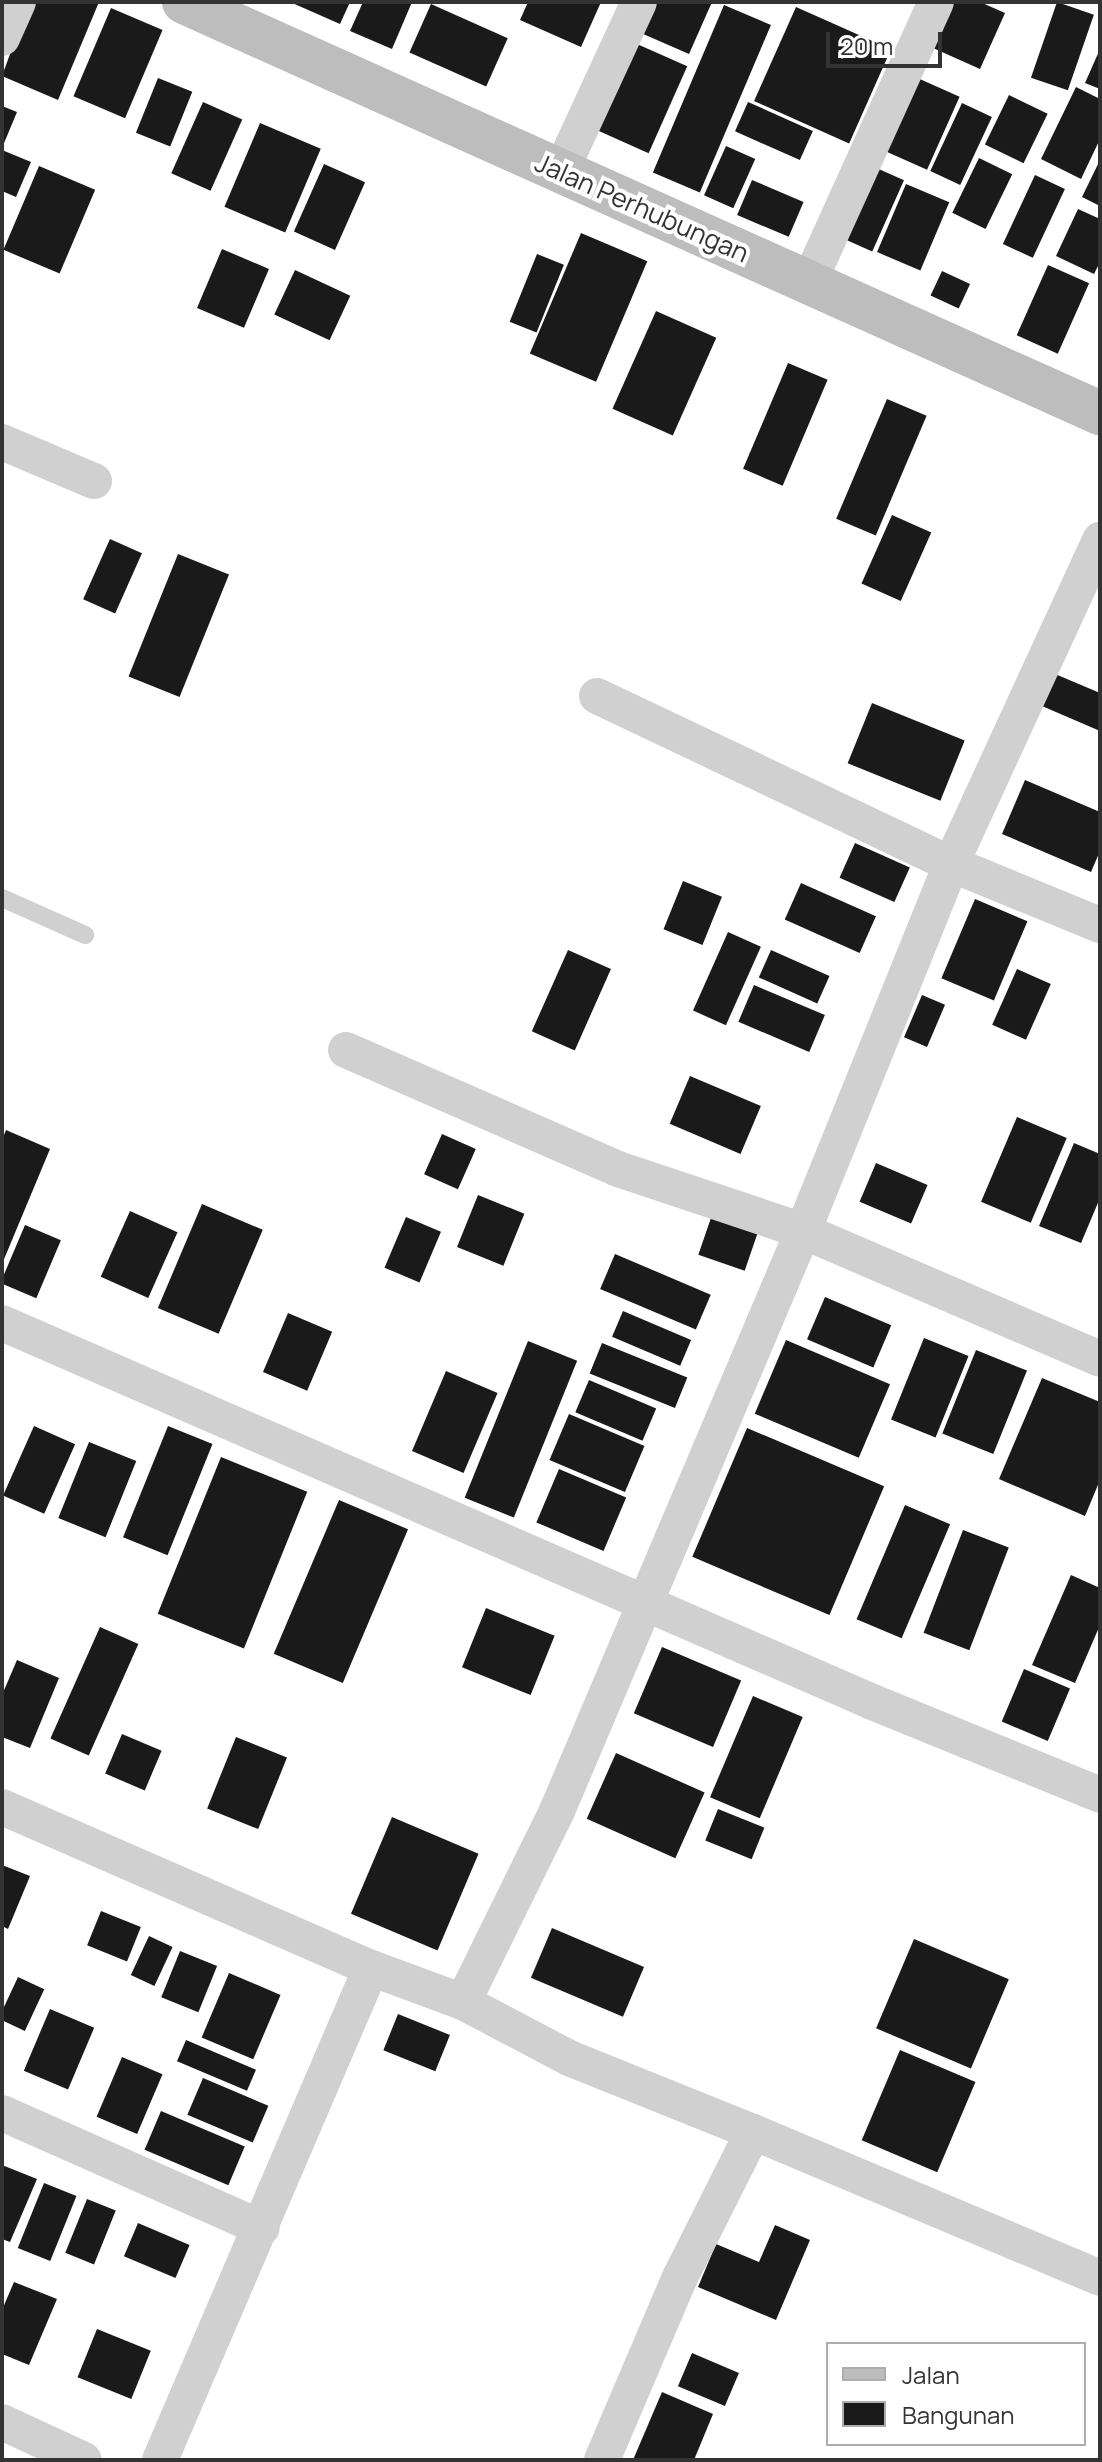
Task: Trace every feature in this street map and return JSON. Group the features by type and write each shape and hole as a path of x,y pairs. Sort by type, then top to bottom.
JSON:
{"main road":[{"name":"Jalan Perhubungan","path":"193,4 560,173 1100,413"}],"street":[{"path":"2,38 18,2"},
{"path":"560,173 639,2"},
{"path":"809,282 936,2"},
{"path":"2,442 94,481"},
{"path":"463,2002 557,1811 643,1600 803,1231 951,864 1100,540"},
{"path":"597,696 951,864 1100,925"},
{"path":"346,1050 618,1169 803,1231 1100,1359"},
{"path":"2,1323 1100,1795"},
{"path":"2,1807 371,1968 463,2002 569,2058 1100,2278"},
{"path":"160,2460 371,1968"},
{"path":"2,2113 262,2228"},
{"path":"602,2460 680,2277 753,2132"},
{"path":"2,2422 84,2460"}],"lane":[{"path":"2,898 85,935"}],"building":[{"path":"29,2 99,2 58,100 2,76"},
{"path":"290,2 350,2 340,24"},
{"path":"363,2 412,2 392,49 350,31"},
{"path":"528,2 601,2 581,47 520,20"},
{"path":"647,2 712,2 689,54 634,30"},
{"path":"954,2 980,2 1005,13 980,69 933,48"},
{"path":"1057,2 1094,15 1068,90 1031,78"},
{"path":"431,4 508,38 486,87 409,52"},
{"path":"724,5 771,25 700,192 653,173"},
{"path":"796,7 891,49 849,143 754,101"},
{"path":"111,8 163,30 125,118 73,96"},
{"path":"637,44 687,66 649,153 598,131"},
{"path":"1100,49 1100,89 1085,83"},
{"path":"913,76 960,97 927,170 880,149"},
{"path":"158,78 192,92 170,147 136,133"},
{"path":"1076,87 1100,99 1100,139 1081,179 1041,159"},
{"path":"1009,95 1048,114 1024,163 985,144"},
{"path":"203,102 242,119 211,191 171,173"},
{"path":"748,102 813,131 800,160 735,131"},
{"path":"962,103 992,117 960,185 930,171"},
{"path":"2,106 17,112 2,148"},
{"path":"260,123 321,149 285,233 224,207"},
{"path":"726,146 755,159 733,208 704,195"},
{"path":"2,150 31,162 16,197 2,191"},
{"path":"979,158 1012,174 986,229 952,213"},
{"path":"1100,160 1100,206 1082,197"},
{"path":"324,164 365,182 335,250 294,232"},
{"path":"39,166 95,190 60,274 3,250"},
{"path":"872,166 904,180 872,251 840,237"},
{"path":"1035,175 1065,189 1033,258 1003,244"},
{"path":"752,180 804,202 789,237 737,215"},
{"path":"906,184 949,202 920,270 877,252"},
{"path":"1078,209 1100,219 1100,262 1094,274 1056,256"},
{"path":"581,233 647,261 596,382 530,354"},
{"path":"222,249 269,269 244,328 197,308"},
{"path":"537,254 564,265 537,333 510,322"},
{"path":"1048,265 1089,283 1058,354 1017,335"},
{"path":"295,270 350,296 330,340 274,314"},
{"path":"942,271 970,284 959,309 931,295"},
{"path":"656,311 716,338 673,436 612,409"},
{"path":"788,363 828,380 783,486 743,469"},
{"path":"887,399 927,416 876,535 836,519"},
{"path":"892,515 931,532 901,601 861,584"},
{"path":"110,539 142,553 115,614 83,599"},
{"path":"178,554 229,575 180,697 129,676"},
{"path":"1048,671 1100,693 1100,731 1035,703"},
{"path":"872,703 965,740 940,801 848,763"},
{"path":"1025,780 1100,812 1100,851 1091,872 1002,834"},
{"path":"855,843 910,867 894,902 840,878"},
{"path":"683,881 722,897 702,945 664,929"},
{"path":"801,883 876,916 860,953 785,920"},
{"path":"975,899 1027,921 994,1000 941,978"},
{"path":"728,932 761,947 726,1025 693,1011"},
{"path":"568,950 611,969 575,1050 532,1031"},
{"path":"771,950 829,976 817,1003 759,977"},
{"path":"1017,969 1051,984 1026,1040 992,1025"},
{"path":"754,985 825,1015 809,1052 738,1022"},
{"path":"922,995 945,1005 927,1047 904,1037"},
{"path":"690,1076 761,1106 741,1154 670,1124"},
{"path":"1017,1117 1067,1138 1031,1223 981,1202"},
{"path":"6,1130 50,1149 2,1264 2,1140"},
{"path":"442,1134 476,1149 458,1189 424,1174"},
{"path":"1074,1143 1100,1154 1100,1198 1081,1243 1039,1226"},
{"path":"876,1163 928,1185 911,1224 860,1202"},
{"path":"478,1195 524,1214 503,1266 457,1247"},
{"path":"202,1204 263,1230 219,1334 158,1308"},
{"path":"130,1211 178,1232 148,1298 101,1277"},
{"path":"712,1215 758,1231 745,1271 698,1255"},
{"path":"406,1217 441,1232 419,1282 385,1268"},
{"path":"25,1225 61,1240 36,1298 2,1284"},
{"path":"615,1254 711,1295 696,1330 600,1289"},
{"path":"825,1297 891,1325 873,1367 807,1339"},
{"path":"623,1311 691,1340 680,1366 612,1337"},
{"path":"288,1313 332,1332 307,1391 263,1372"},
{"path":"924,1338 969,1356 936,1438 891,1420"},
{"path":"786,1340 890,1384 859,1458 755,1414"},
{"path":"528,1341 577,1361 514,1518 465,1498"},
{"path":"602,1343 687,1377 675,1408 590,1374"},
{"path":"976,1350 1027,1371 993,1454 942,1433"},
{"path":"446,1371 498,1393 464,1473 412,1451"},
{"path":"1042,1378 1100,1402 1100,1480 1085,1516 999,1479"},
{"path":"589,1380 656,1409 643,1441 575,1412"},
{"path":"569,1414 644,1446 625,1492 549,1460"},
{"path":"34,1426 75,1444 44,1514 3,1495"},
{"path":"168,1426 213,1444 168,1555 123,1537"},
{"path":"747,1428 884,1486 829,1615 692,1557"},
{"path":"89,1442 136,1461 106,1537 58,1518"},
{"path":"221,1457 307,1492 244,1649 158,1614"},
{"path":"559,1469 626,1498 604,1551 536,1522"},
{"path":"339,1500 408,1529 343,1683 274,1654"},
{"path":"905,1505 950,1524 902,1638 857,1619"},
{"path":"963,1530 1009,1548 969,1650 924,1633"},
{"path":"1071,1575 1100,1588 1100,1625 1075,1683 1032,1665"},
{"path":"486,1608 555,1636 531,1695 462,1667"},
{"path":"100,1627 138,1644 89,1756 50,1738"},
{"path":"662,1647 741,1681 713,1747 634,1713"},
{"path":"17,1660 59,1678 30,1748 2,1737 2,1695"},
{"path":"1024,1669 1070,1689 1048,1741 1002,1721"},
{"path":"753,1696 803,1717 760,1818 710,1797"},
{"path":"122,1734 162,1751 145,1790 105,1774"},
{"path":"236,1737 287,1758 258,1829 207,1808"},
{"path":"616,1753 705,1792 675,1858 587,1819"},
{"path":"718,1809 764,1828 752,1859 705,1841"},
{"path":"392,1817 479,1854 438,1950 351,1914"},
{"path":"2,1865 30,1876 8,1929 2,1926"},
{"path":"101,1911 141,1927 127,1961 87,1945"},
{"path":"552,1928 644,1967 623,2017 531,1978"},
{"path":"149,1936 173,1947 154,1986 131,1975"},
{"path":"914,1939 1009,1979 971,2069 876,2028"},
{"path":"180,1951 217,1966 198,2012 161,1997"},
{"path":"229,1973 281,1995 253,2059 202,2037"},
{"path":"18,1977 44,1989 25,2031 2,2020 2,2011"},
{"path":"50,2009 94,2028 68,2089 24,2071"},
{"path":"398,2014 450,2035 435,2071 383,2050"},
{"path":"186,2040 256,2070 247,2091 177,2061"},
{"path":"900,2050 975,2082 937,2172 862,2140"},
{"path":"122,2057 163,2074 137,2134 97,2117"},
{"path":"203,2078 268,2106 253,2143 187,2115"},
{"path":"161,2111 245,2147 228,2185 145,2150"},
{"path":"2,2165 37,2179 10,2242 2,2239"},
{"path":"44,2183 76,2196 50,2261 18,2248"},
{"path":"87,2199 116,2211 94,2264 65,2253"},
{"path":"138,2223 190,2245 175,2278 124,2256"},
{"path":"775,2225 810,2240 776,2320 698,2287 716,2244 759,2262"},
{"path":"14,2282 57,2299 29,2365 2,2354 2,2310"},
{"path":"97,2329 151,2351 131,2399 78,2377"},
{"path":"692,2353 739,2373 725,2406 678,2386"},
{"path":"662,2392 713,2414 694,2460 633,2460"}]}
